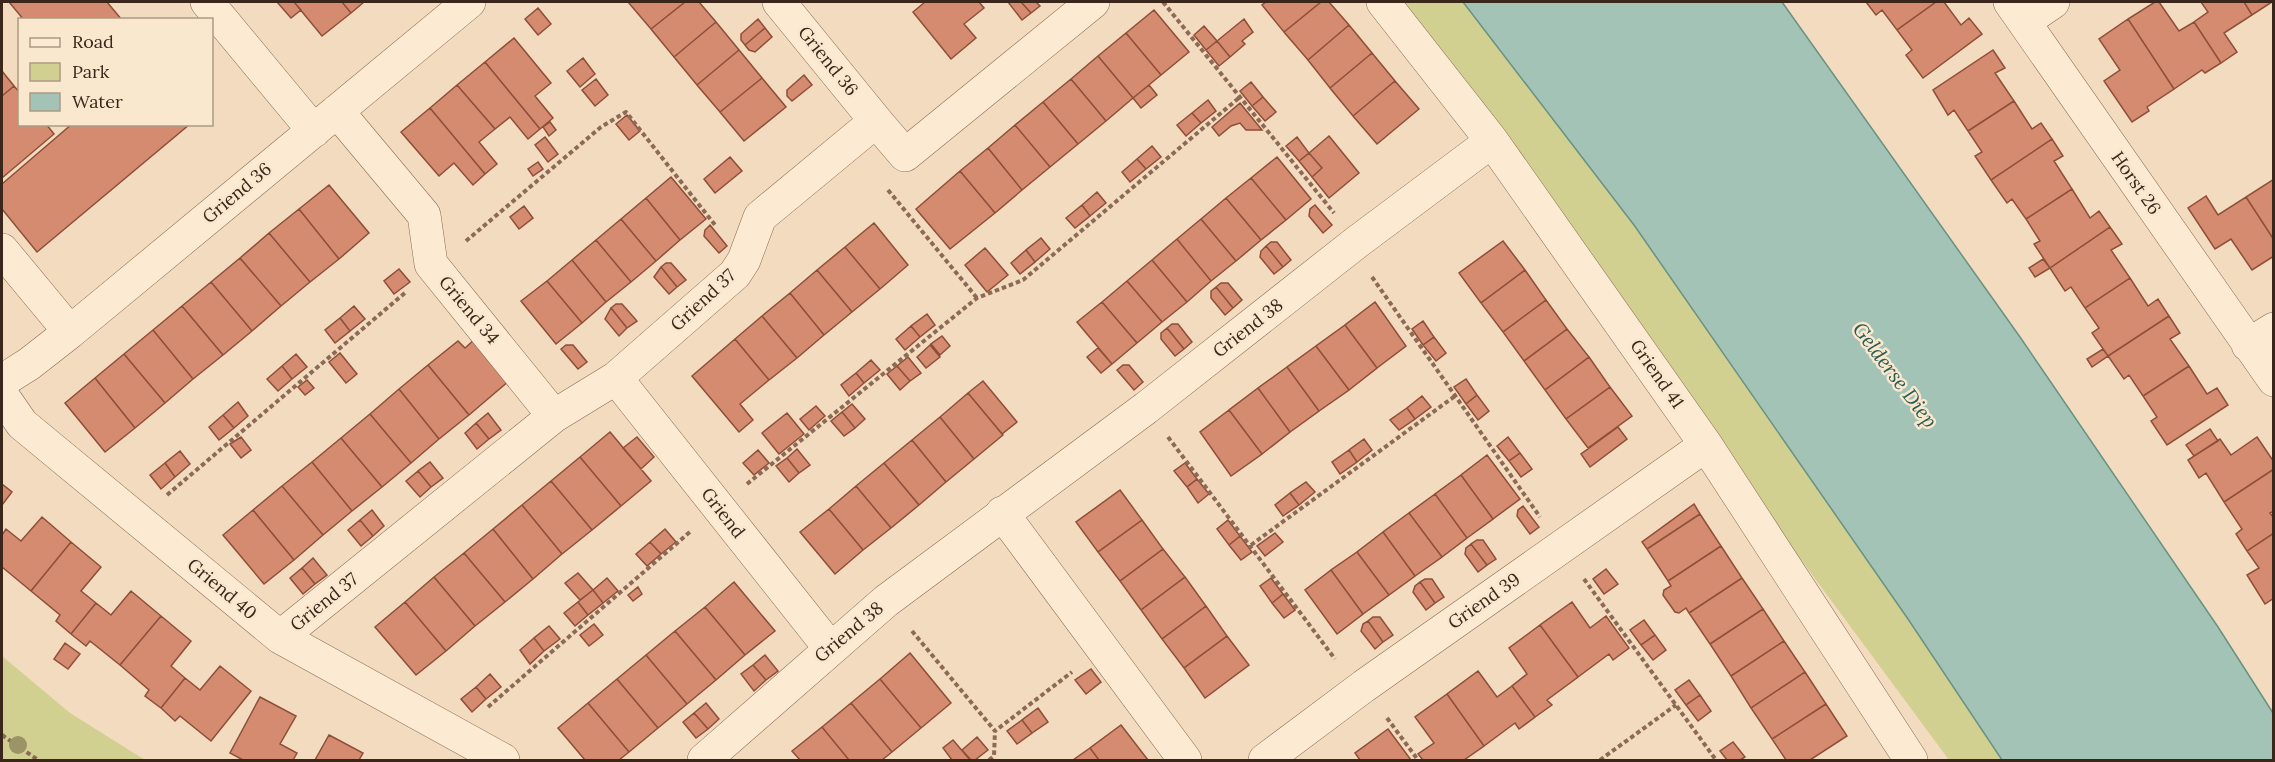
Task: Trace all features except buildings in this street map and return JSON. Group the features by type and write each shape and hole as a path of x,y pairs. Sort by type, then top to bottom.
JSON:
{"street":[{"name":"Griend 34","path":"207,2 424,215 431,264 554,416"},
{"name":"Griend 36","path":"2,381 29,364 70,332 469,2"},
{"name":"Griend 36","path":"779,2 876,121"},
{"path":"876,121 905,155 1093,2"},
{"name":"Griend 41","path":"1383,2 1492,141 1706,445 1911,760"},
{"name":"Horst 26","path":"2053,2 2017,12 2261,337 2274,380"},
{"name":"Griend 37","path":"280,637 554,416 616,378 735,274 744,260 760,217 876,121"},
{"name":"Griend 38","path":"704,760 886,601 1146,408 1354,244 1492,141"},
{"path":"2,250 70,332"},
{"name":"Griend","path":"616,378 830,648"},
{"name":"Griend 40","path":"2,395 22,424 280,637 455,736 503,760"},
{"name":"Griend 39","path":"1265,760 1361,688 1706,445"},
{"path":"1002,513 1185,760"}],"path":[{"path":"1163,2 1354,244 1455,396 1560,546 1716,760"},
{"path":"455,736 719,507 977,298 1023,280 1240,97"},
{"path":"848,144 977,298"},
{"path":"1251,545 1455,396"},
{"path":"1146,408 1418,760"},
{"path":"886,601 995,731 994,756 989,760"},
{"path":"995,731 1102,649"},
{"path":"1600,760 1676,705"},
{"path":"2,735 38,760"}],"green space":[{"path":"1397,2 1463,2 1634,225 1908,619 2002,760 1949,760 1658,366"},
{"path":"2,656 70,713 145,760 2,760"}],"water":[{"name":"Gelderse Diep","path":"1463,2 1782,2 2020,337 2218,627 2273,713 2273,760 2002,760 1908,619 1634,225"}]}
